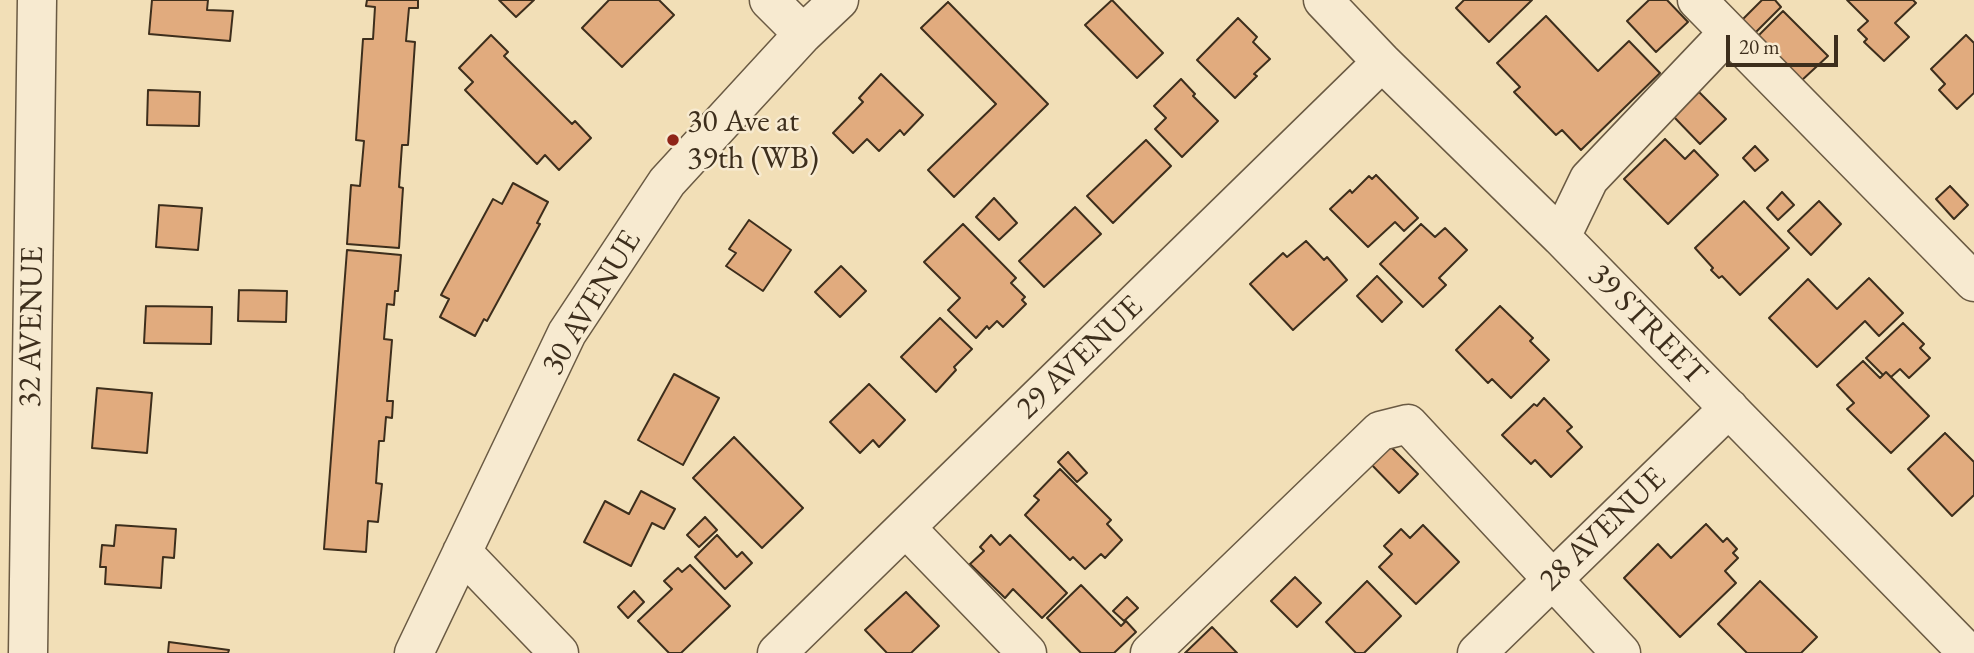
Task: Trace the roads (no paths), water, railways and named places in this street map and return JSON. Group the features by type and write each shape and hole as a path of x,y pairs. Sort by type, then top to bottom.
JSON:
{"street":[{"name":"32 AVENUE","path":"28,653 37,0"},
{"path":"769,0 803,34"},
{"name":"30 AVENUE","path":"414,653 567,333 667,182 803,34 839,0"},
{"name":"39 STREET","path":"1323,0 1382,62 1561,237 1968,653"},
{"path":"1697,0 1974,282"},
{"path":"1561,237 1589,179 1728,33"},
{"name":"29 AVENUE","path":"777,653 907,529 1382,62"},
{"name":"28 AVENUE","path":"1477,653 1729,408"},
{"path":"1150,653 1380,431 1408,424 1621,653"},
{"path":"907,529 1027,653"},
{"path":"462,552 559,653"}],"place":[{"name":"30 Ave at 39th (WB)","path":"673,140"}]}
